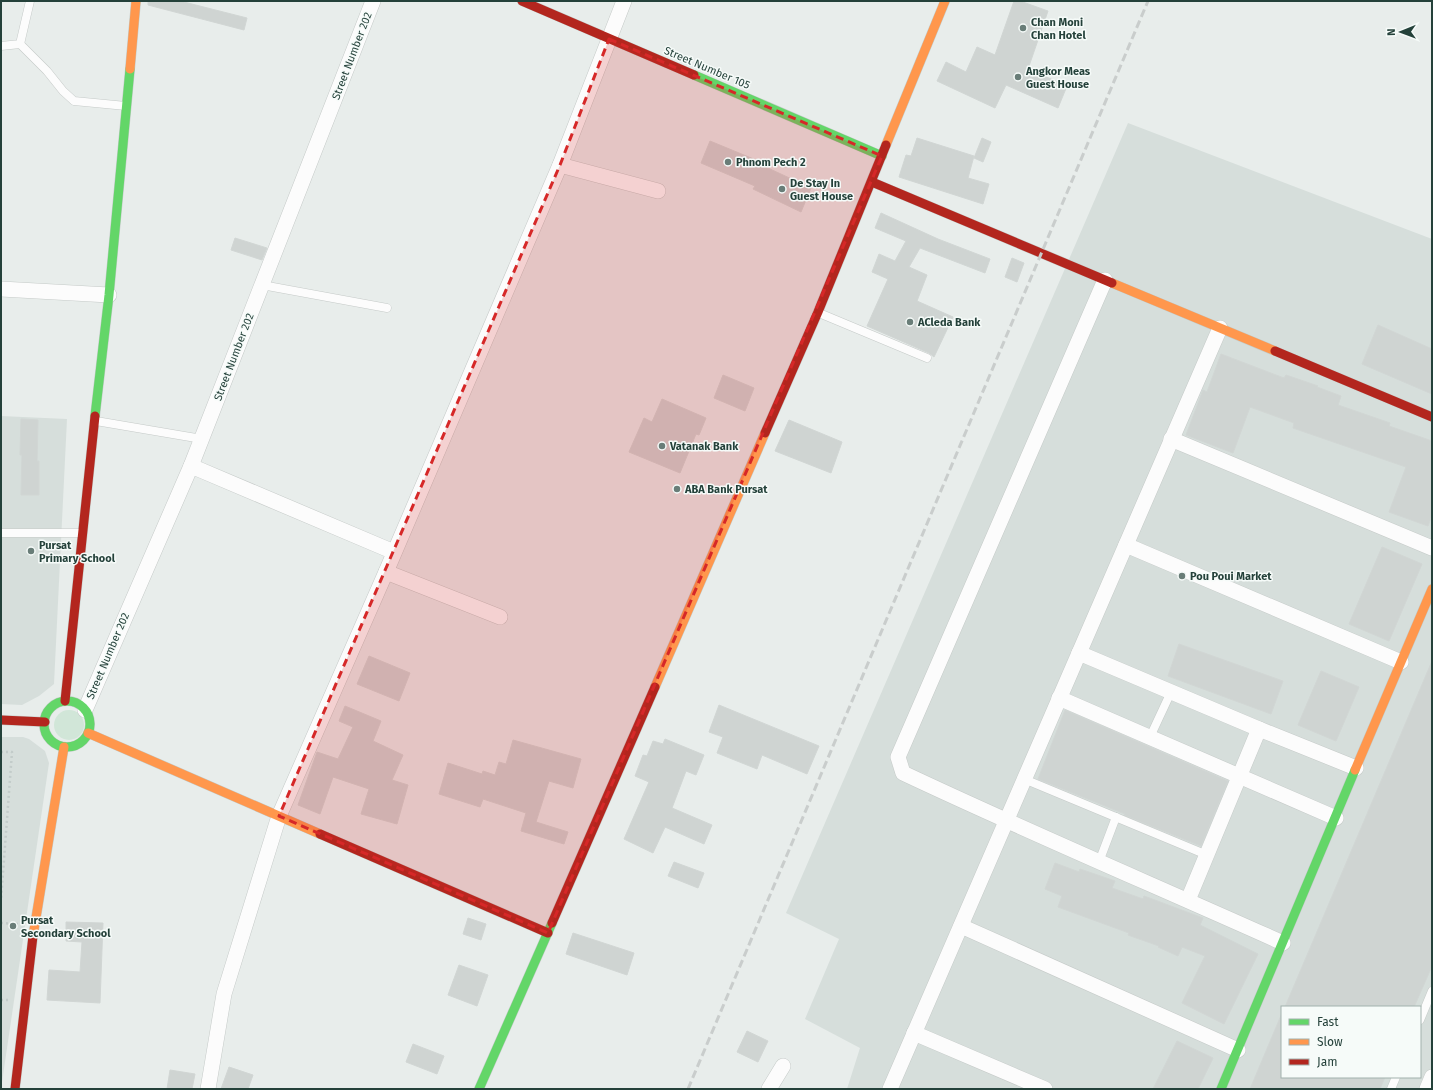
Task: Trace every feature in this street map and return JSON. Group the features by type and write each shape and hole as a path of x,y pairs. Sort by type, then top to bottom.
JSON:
{"street":[{"path":"65,701 109,295 136,1"},
{"name":"Street Number 202","path":"85,710 202,439 373,1"},
{"name":"Street Number 105","path":"522,1 882,156"},
{"path":"208,1089 224,994 279,816 386,572 560,165 624,1"},
{"path":"478,1089 548,933 818,312 945,1"},
{"path":"560,165 658,191"},
{"path":"872,182 1432,416"},
{"path":"1105,280 898,757 903,773 1006,821 1188,900 1282,943"},
{"path":"1,289 109,295"},
{"path":"890,1089 1220,328"},
{"path":"1171,439 1432,548"},
{"path":"191,466 394,552"},
{"path":"1126,545 1401,662"},
{"path":"386,572 500,617"},
{"path":"1221,1089 1432,589"},
{"path":"1079,653 1259,730 1356,768"},
{"path":"1059,698 1336,818"},
{"path":"65,701 80,705 85,710 89,717 90,725 88,733 84,739 78,744 72,746 58,745 52,741 45,729 45,722 49,710 60,702 65,701"},
{"path":"1,720 45,722"},
{"path":"1188,900 1259,730"},
{"path":"88,733 548,933"},
{"path":"15,1089 34,926 64,746"},
{"path":"961,926 1238,1050"},
{"path":"914,1033 1045,1089"},
{"path":"770,1089 783,1066"},
{"path":"1427,1089 1432,1077"}],"lane":[{"path":"20,44 30,1"},
{"path":"1,46 20,44"},
{"path":"20,44 74,101 127,106"},
{"path":"262,285 387,308"},
{"path":"818,312 927,358"},
{"path":"95,421 202,439"},
{"path":"1,533 82,533"},
{"path":"1150,737 1171,692"},
{"path":"1024,779 1207,855"},
{"path":"1099,862 1116,817"},
{"path":"1421,1018 1432,991"},
{"path":"1391,1089 1396,1078"}],"path":[{"path":"1,752 12,752 1,900"}],"highlighted area":[{"path":"609,39 882,156 548,933 279,816 560,165"}],"shaded area":[{"name":"Pou Poui Market","path":"1128,123 1432,239 1432,1089 847,1089 860,1048 805,1019 839,939 786,913"},
{"name":"Pursat Primary School","path":"1,416 67,419 54,684 39,696 22,705 1,704"},
{"name":"Pursat Secondary School","path":"1,737 23,737 29,739 45,751 49,763 1,1089"}],"green space":[{"path":"69,710 79,715 84,725 79,735 69,740 59,735 54,725 59,715"}],"building":[{"path":"148,1 180,1 247,18 244,30 148,5"},
{"path":"1014,1 1020,1 1048,11 1028,69 1067,86 1058,108 1006,85 995,108 937,81 946,62 966,72 977,47 995,55"},
{"path":"917,138 974,156 968,178 989,184 983,204 899,177 906,155 911,156"},
{"path":"982,138 991,142 983,162 974,158"},
{"path":"710,141 756,160 755,162 811,188 801,212 753,189 755,186 701,163"},
{"path":"881,213 938,239 990,259 985,273 920,248 909,267 927,275 917,301 953,317 934,357 929,353 867,326 888,279 872,272 879,254 895,261 906,241 875,228"},
{"path":"235,238 267,248 262,260 231,250"},
{"path":"1012,258 1024,263 1017,282 1005,277"},
{"path":"1378,325 1432,349 1432,394 1362,364"},
{"path":"1221,354 1284,378 1286,375 1318,386 1317,387 1341,396 1338,405 1390,423 1389,426 1432,441 1432,515 1428,526 1389,512 1406,467 1293,428 1294,423 1250,407 1233,453 1186,435 1203,390 1207,392"},
{"path":"723,375 754,388 745,411 714,398"},
{"name":"Vatanak Bank","path":"662,399 706,418 699,435 696,434 680,473 629,452 644,418 652,422"},
{"path":"21,419 38,420 37,461 39,461 39,495 21,495"},
{"path":"789,420 842,442 831,473 775,451"},
{"path":"1382,547 1422,564 1389,641 1349,624"},
{"path":"1179,644 1283,681 1271,714 1168,676"},
{"path":"369,656 410,673 399,701 357,684"},
{"path":"1432,661 1432,966 1414,1006 1285,1006"},
{"path":"1321,671 1359,687 1336,741 1298,725"},
{"path":"719,705 819,746 807,774 762,755 757,769 717,753 723,737 709,732"},
{"path":"345,706 381,721 373,741 403,755 392,780 408,785 397,824 361,814 369,789 333,777 320,814 298,805 317,752 338,759 353,727 339,721"},
{"path":"1065,710 1228,781 1201,846 1038,779"},
{"path":"665,739 704,755 696,775 686,771 672,808 712,825 704,844 665,827 653,853 624,839 649,782 635,776 643,755 647,756 653,741 663,744"},
{"path":"513,740 581,759 573,788 549,781 536,822 568,832 564,844 521,831 526,813 483,799 480,807 439,794 448,763 482,774 483,771 495,775 499,762 506,764"},
{"path":"674,862 704,873 698,888 668,876"},
{"path":"1055,863 1079,872 1080,869 1115,881 1112,888 1143,899 1144,896 1203,918 1200,925 1258,954 1224,1024 1182,1003 1205,956 1182,947 1178,956 1158,947 1159,946 1128,935 1129,933 1058,907 1062,896 1045,889"},
{"path":"468,918 486,924 481,940 463,934"},
{"path":"66,922 103,923 100,1003 47,1000 49,970 80,972 82,942 66,941"},
{"path":"573,933 634,953 627,975 566,954"},
{"path":"459,965 488,975 477,1006 448,995"},
{"path":"1281,1015 1281,1078 1385,1078 1380,1089 1250,1089"},
{"path":"747,1031 768,1041 758,1062 737,1052"},
{"path":"1177,1041 1213,1058 1198,1089 1153,1089"},
{"path":"413,1044 444,1056 437,1074 406,1062"},
{"path":"229,1067 253,1075 248,1089 221,1089"},
{"path":"170,1070 195,1074 192,1089 167,1089"}],"railway":[{"path":"688,1089 1148,1"}],"traffic: fast":[{"path":"95,416 109,295 130,69"},
{"path":"694,75 882,156"},
{"path":"67,701 80,705 86,711 90,724 86,737 80,743 67,747 54,743 48,737 44,724 48,711 54,705 67,701"},
{"path":"1221,1089 1355,770"},
{"path":"479,1089 552,923"}],"traffic: slow":[{"path":"130,69 136,1"},
{"path":"886,145 945,1"},
{"path":"1112,283 1275,351"},
{"path":"655,687 765,433"},
{"path":"1355,770 1432,589"},
{"path":"88,733 320,834"},
{"path":"33,936 64,747"}],"traffic: jam":[{"path":"522,1 694,75"},
{"path":"765,433 818,312 886,145"},
{"path":"872,182 1112,283"},
{"path":"1275,351 1432,417"},
{"path":"65,701 95,416"},
{"path":"552,923 655,687"},
{"path":"1,720 45,722"},
{"path":"320,834 548,933"},
{"path":"15,1089 33,936"}],"place":[{"name":"Chan Moni Chan Hotel","path":"1023,28"},
{"name":"Angkor Meas Guest House","path":"1018,77"},
{"name":"Phnom Pech 2","path":"728,162"},
{"name":"De Stay In Guest House","path":"782,189"},
{"name":"ACleda Bank","path":"910,322"},
{"name":"Vatanak Bank","path":"662,446"},
{"name":"ABA Bank Pursat","path":"677,489"},
{"name":"Pursat Primary School","path":"31,551"},
{"name":"Pou Poui Market","path":"1182,576"},
{"name":"Pursat Secondary School","path":"13,926"}]}
